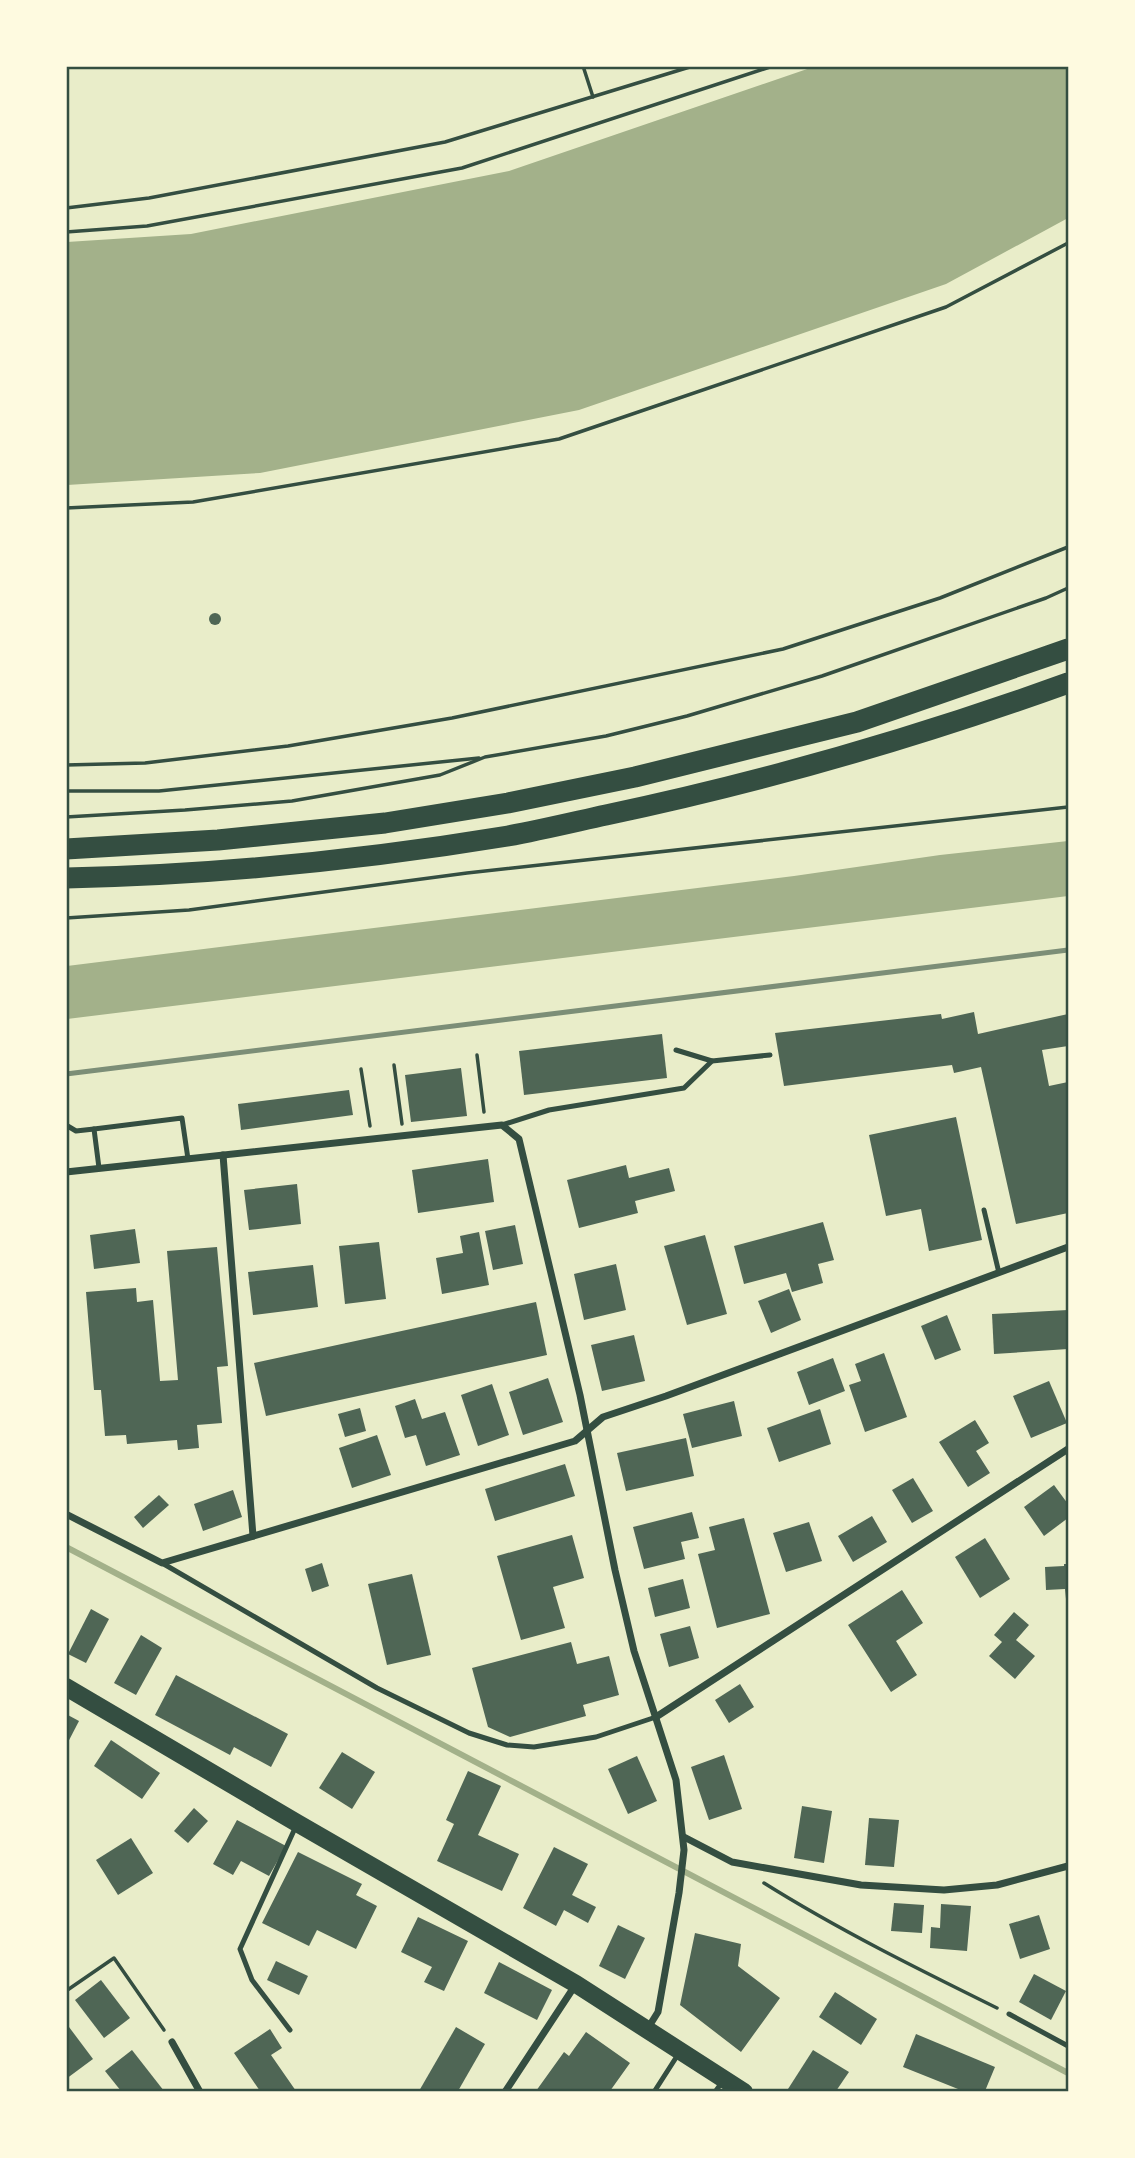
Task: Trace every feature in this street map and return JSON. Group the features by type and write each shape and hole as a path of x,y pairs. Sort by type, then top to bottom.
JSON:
{"highway":[{"path":"66,849 218,840 385,823 521,800 647,774 857,722 1060,652 1069,640"},
{"path":"66,878 217,873 509,836 755,781 991,711 1069,683"}],"main road":[{"path":"66,1687 297,1824 576,1984 681,2050 720,2085 744,2091"}],"street":[{"path":"66,1172 502,1125 519,1139 577,1382 634,1651 676,1780 684,1850 679,1894 657,2012 648,2028"},
{"path":"223,1155 253,1536"},
{"path":"66,1514 162,1563 575,1441 603,1417 1069,1247"},
{"path":"656,1717 1069,1449"},
{"path":"684,1837 732,1862 861,1885 944,1890 997,1885 1069,1866"},
{"path":"505,2091 576,1984"},
{"path":"172,2042 200,2091"}],"lane":[{"path":"676,1050 712,1061 770,1055"},
{"path":"502,1125 549,1111 684,1088 712,1061"},
{"path":"66,1125 76,1131 182,1118 188,1159"},
{"path":"94,1129 99,1168"},
{"path":"984,1210 999,1273"},
{"path":"162,1563 377,1688 468,1733 507,1745 534,1747 596,1737 656,1717"},
{"path":"290,2030 252,1980 240,1949 297,1824"},
{"path":"1009,2014 1069,2046"},
{"path":"654,2091 681,2050"}],"path":[{"path":"583,66 593,97"},
{"path":"66,208 149,198 445,142 693,66"},
{"path":"66,232 147,226 462,168 774,66"},
{"path":"66,508 193,502 559,439 946,307 1069,243"},
{"path":"66,765 145,763 288,746 452,718 783,649 940,598 1069,547"},
{"path":"66,791 159,791 485,757 606,736 687,716 822,676 1069,588"},
{"path":"66,817 292,801 440,775 485,757"},
{"path":"66,918 188,910 467,873 1069,807"},
{"path":"477,1055 485,1115"},
{"path":"394,1065 403,1137"},
{"path":"361,1069 372,1140"},
{"path":"732,1862 800,1905 882,1951 1009,2014"},
{"path":"66,1991 114,1958 172,2042"}],"shaded area":[{"path":"813,67 1068,67 1068,218 946,284 579,410 260,473 67,485 67,242 191,234 509,171"},
{"path":"1068,841 1068,896 67,1019 67,966"}],"building":[{"path":"215,613 221,619 215,625 209,619"},
{"path":"974,1012 978,1034 1068,1014 1068,1046 1042,1050 1049,1086 1068,1082 1068,1213 1016,1224 981,1067 954,1073 952,1065 784,1086 775,1033 941,1014 942,1019"},
{"path":"662,1034 667,1078 524,1095 519,1051"},
{"path":"461,1068 467,1116 411,1122 405,1075"},
{"path":"349,1090 353,1115 241,1130 238,1104"},
{"path":"956,1117 982,1240 929,1251 921,1209 886,1216 869,1135"},
{"path":"488,1159 494,1202 418,1213 412,1170"},
{"path":"626,1165 629,1178 669,1168 675,1191 635,1201 638,1213 579,1228 567,1180"},
{"path":"297,1184 301,1224 249,1230 244,1190"},
{"path":"823,1222 834,1260 818,1264 823,1283 792,1292 786,1273 744,1284 734,1246"},
{"path":"515,1225 523,1264 493,1270 485,1231"},
{"path":"135,1229 140,1263 94,1269 90,1235"},
{"path":"479,1232 489,1285 442,1294 436,1258 463,1253 460,1236"},
{"path":"705,1235 727,1314 687,1325 664,1246"},
{"path":"379,1242 386,1299 345,1304 339,1246"},
{"path":"217,1247 228,1366 217,1367 222,1423 197,1425 199,1448 178,1450 177,1440 127,1444 126,1435 105,1436 101,1390 94,1390 86,1292 136,1288 137,1302 153,1300 160,1381 178,1380 167,1251"},
{"path":"616,1264 626,1310 584,1320 574,1274"},
{"path":"313,1265 318,1307 253,1315 248,1272"},
{"path":"789,1289 801,1320 771,1333 758,1301"},
{"path":"536,1302 547,1355 266,1416 254,1363"},
{"path":"1068,1310 1068,1349 994,1354 992,1314"},
{"path":"947,1315 961,1350 935,1360 921,1326"},
{"path":"634,1335 645,1381 602,1391 591,1345"},
{"path":"884,1353 907,1417 865,1432 849,1385 861,1381 855,1364"},
{"path":"833,1358 845,1391 809,1405 797,1372"},
{"path":"548,1378 563,1422 523,1435 509,1392"},
{"path":"1049,1381 1067,1423 1031,1438 1013,1396"},
{"path":"492,1384 509,1435 478,1446 461,1395"},
{"path":"415,1399 422,1419 445,1412 460,1455 426,1466 416,1435 405,1438 395,1406"},
{"path":"734,1401 742,1436 692,1448 683,1414"},
{"path":"360,1408 366,1431 345,1437 338,1414"},
{"path":"820,1409 831,1444 779,1462 767,1428"},
{"path":"975,1420 989,1443 976,1451 990,1473 968,1487 939,1442"},
{"path":"377,1435 391,1475 352,1488 339,1448"},
{"path":"686,1438 694,1476 626,1491 617,1453"},
{"path":"565,1464 575,1496 495,1521 485,1489"},
{"path":"913,1478 933,1511 912,1523 892,1490"},
{"path":"1054,1485 1068,1504 1068,1518 1044,1536 1024,1507"},
{"path":"233,1490 242,1517 203,1531 194,1504"},
{"path":"159,1495 169,1505 143,1528 134,1517"},
{"path":"692,1512 699,1538 681,1542 685,1559 644,1569 633,1527"},
{"path":"872,1516 887,1542 853,1562 838,1536"},
{"path":"744,1518 770,1614 717,1628 698,1554 715,1550 709,1527"},
{"path":"809,1522 822,1561 786,1572 773,1533"},
{"path":"572,1535 584,1578 553,1587 565,1628 521,1640 497,1556"},
{"path":"985,1538 1010,1579 980,1598 955,1557"},
{"path":"322,1563 329,1586 312,1592 305,1569"},
{"path":"1068,1564 1068,1599 1065,1589 1046,1590 1045,1567"},
{"path":"412,1574 431,1655 387,1665 368,1584"},
{"path":"683,1579 690,1608 655,1617 648,1588"},
{"path":"902,1590 923,1623 896,1641 917,1675 891,1692 848,1625"},
{"path":"91,1609 109,1619 86,1663 68,1654"},
{"path":"1014,1612 1029,1625 1016,1640 1035,1656 1015,1679 989,1656 1002,1642 994,1635"},
{"path":"690,1626 699,1658 669,1667 660,1634"},
{"path":"141,1635 162,1648 136,1695 114,1683"},
{"path":"571,1642 577,1664 609,1656 619,1695 583,1705 586,1716 510,1737 488,1727 472,1668"},
{"path":"176,1675 288,1734 271,1767 234,1747 230,1755 155,1715"},
{"path":"740,1684 754,1707 729,1723 715,1700"},
{"path":"66,1714 79,1721 66,1746"},
{"path":"111,1740 160,1773 142,1799 94,1766"},
{"path":"342,1752 375,1772 352,1809 319,1788"},
{"path":"724,1755 742,1809 709,1820 691,1767"},
{"path":"637,1756 657,1801 628,1814 608,1769"},
{"path":"468,1771 501,1786 478,1835 519,1854 502,1891 437,1861 454,1824 446,1820"},
{"path":"802,1806 832,1811 824,1863 794,1858"},
{"path":"194,1808 208,1821 188,1843 174,1831"},
{"path":"869,1818 899,1820 894,1867 865,1865"},
{"path":"237,1820 286,1846 269,1876 241,1861 233,1875 213,1864"},
{"path":"131,1838 153,1873 118,1895 96,1860"},
{"path":"554,1847 588,1864 572,1895 596,1907 588,1923 564,1910 556,1926 523,1908"},
{"path":"298,1852 362,1884 356,1895 377,1906 356,1949 317,1930 309,1946 262,1923"},
{"path":"894,1903 924,1905 922,1933 891,1931"},
{"path":"941,1904 971,1906 967,1951 930,1948 931,1927 940,1928"},
{"path":"1039,1915 1050,1949 1020,1959 1009,1924"},
{"path":"418,1917 468,1941 444,1991 424,1982 432,1967 401,1952"},
{"path":"618,1925 645,1938 625,1979 599,1966"},
{"path":"695,1933 741,1944 738,1966 780,1998 741,2052 680,2005"},
{"path":"276,1961 308,1976 299,1995 267,1980"},
{"path":"499,1962 552,1990 537,2020 484,1993"},
{"path":"1034,1974 1066,1991 1051,2020 1019,2002"},
{"path":"101,1980 130,2018 104,2038 75,2000"},
{"path":"835,1992 877,2019 861,2045 819,2017"},
{"path":"66,2023 93,2059 66,2079"},
{"path":"456,2027 485,2044 458,2091 419,2091"},
{"path":"270,2029 282,2048 271,2055 296,2091 260,2091 234,2053"},
{"path":"586,2032 630,2063 610,2091 536,2091 564,2052 569,2056"},
{"path":"916,2034 995,2067 985,2091 963,2091 903,2067"},
{"path":"132,2050 164,2091 121,2091 105,2071"},
{"path":"813,2050 849,2072 836,2091 788,2089"}],"waterway":[{"path":"66,1547 1068,2073"}],"railway":[{"path":"66,1074 1068,950"}]}
